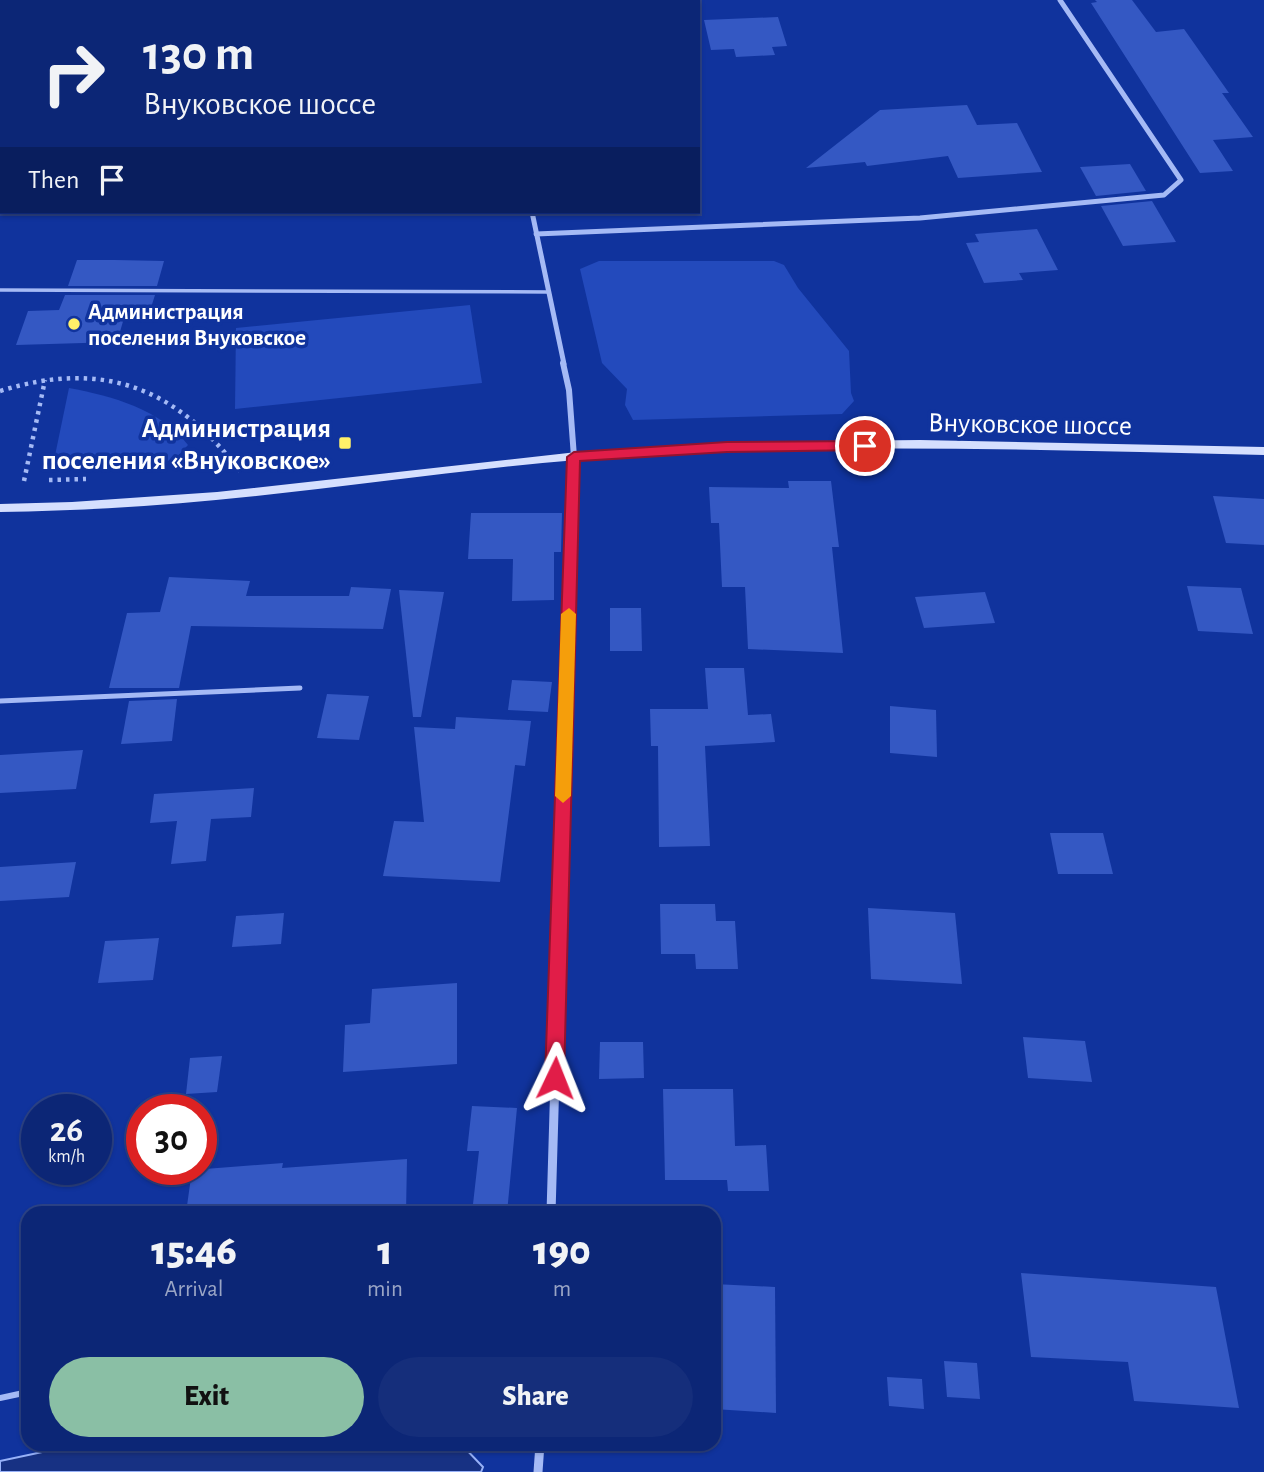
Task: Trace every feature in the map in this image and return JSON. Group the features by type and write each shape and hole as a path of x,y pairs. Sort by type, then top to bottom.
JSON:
{"main road":[{"name":"Внуковское шоссе","path":"0,508 246,492 574,457 727,447 1264,451"}],"street":[{"path":"536,234 920,218 1164,195 1181,180 1060,0"},
{"path":"532,214 569,390 574,457 551,1206"},
{"path":"538,1472 540,1451"}],"lane":[{"path":"0,290 549,292"},
{"path":"0,701 300,688"},
{"path":"0,1398 21,1394"}],"path":[{"path":"0,391 23,382 90,377 147,389 198,422 222,443 241,472 246,492"},
{"path":"24,481 45,380"}],"shaded area":[{"path":"599,261 774,261 784,265 798,288 849,351 851,393 854,401 842,414 633,420 625,405 627,389 602,363 580,269"},
{"path":"470,305 482,383 235,409 236,328"},
{"path":"69,388 118,400 149,413 164,422 188,445 174,460 91,470 52,470"},
{"path":"47,1451 468,1451 483,1467 481,1472 0,1472 0,1461"}],"building":[{"path":"1095,0 1132,0 1156,32 1184,29 1229,93 1222,93 1253,137 1213,140 1233,171 1200,173 1091,3 1097,2"},
{"path":"778,17 787,46 772,47 775,55 736,57 734,49 711,50 704,20"},
{"path":"967,105 977,125 1017,123 1042,172 958,178 948,156 867,166 865,162 806,168 880,110"},
{"path":"1130,164 1146,191 1096,196 1080,167"},
{"path":"1152,201 1176,242 1123,246 1101,206"},
{"path":"1037,229 1058,270 1019,273 1023,280 984,283 966,243 979,242 975,234"},
{"path":"77,260 164,261 157,286 68,286"},
{"path":"65,295 155,295 148,317 124,318 117,342 16,345 28,311 59,310"},
{"path":"788,481 831,481 839,547 832,547 843,653 748,649 745,587 722,587 719,523 711,523 709,487 789,488"},
{"path":"1213,496 1264,499 1264,545 1226,543"},
{"path":"471,513 562,513 561,552 554,552 554,600 512,601 513,559 468,559"},
{"path":"169,577 250,581 246,596 349,596 351,587 391,589 383,629 191,626 179,688 109,688 127,613 160,612"},
{"path":"1187,586 1241,588 1253,634 1198,631"},
{"path":"399,590 444,592 421,717 413,717"},
{"path":"985,592 995,623 924,628 915,597"},
{"path":"610,608 641,608 642,651 610,651"},
{"path":"705,668 744,668 748,715 771,714 775,742 705,746 710,846 659,847 658,746 651,746 650,709 708,709"},
{"path":"512,680 552,682 548,712 508,710"},
{"path":"327,694 369,696 359,740 317,738"},
{"path":"177,699 172,741 121,744 129,701"},
{"path":"890,706 936,710 937,757 890,753"},
{"path":"456,717 531,721 525,766 515,765 500,882 383,876 394,821 424,822 414,727 455,729"},
{"path":"83,750 76,789 0,793 0,755"},
{"path":"254,788 251,817 211,819 206,861 171,864 177,821 150,823 154,794"},
{"path":"1050,833 1103,833 1113,874 1058,874"},
{"path":"76,862 69,897 0,901 0,867"},
{"path":"660,904 715,904 716,921 735,921 738,969 696,969 695,954 661,954"},
{"path":"868,908 955,913 962,984 871,979"},
{"path":"284,913 281,944 232,947 236,916"},
{"path":"159,938 153,980 98,983 105,941"},
{"path":"457,983 457,1064 343,1072 345,1025 370,1023 372,989"},
{"path":"1023,1037 1085,1041 1092,1082 1028,1078"},
{"path":"600,1042 643,1042 644,1078 599,1079"},
{"path":"222,1056 217,1092 186,1094 190,1058"},
{"path":"663,1089 733,1089 735,1146 766,1145 769,1191 728,1191 727,1180 665,1180"},
{"path":"472,1106 517,1108 508,1206 473,1206 479,1151 467,1151"},
{"path":"407,1159 406,1206 187,1206 190,1185 217,1185 217,1168 283,1163 282,1168"},
{"path":"1021,1273 1216,1287 1239,1408 1134,1401 1128,1362 1031,1357"},
{"path":"721,1284 775,1287 776,1413 721,1409"},
{"path":"944,1361 977,1363 980,1399 947,1397"},
{"path":"887,1377 922,1379 924,1409 889,1406"}],"slow traffic":[{"path":"563,796 569,614"}],"place":[{"name":"Администрация поселения Внуковское","path":"74,324"},
{"name":"Администрация поселения «Внуковское»","path":"345,443"}],"route":[{"path":"555,1078 574,457 727,447 865,446"}]}
